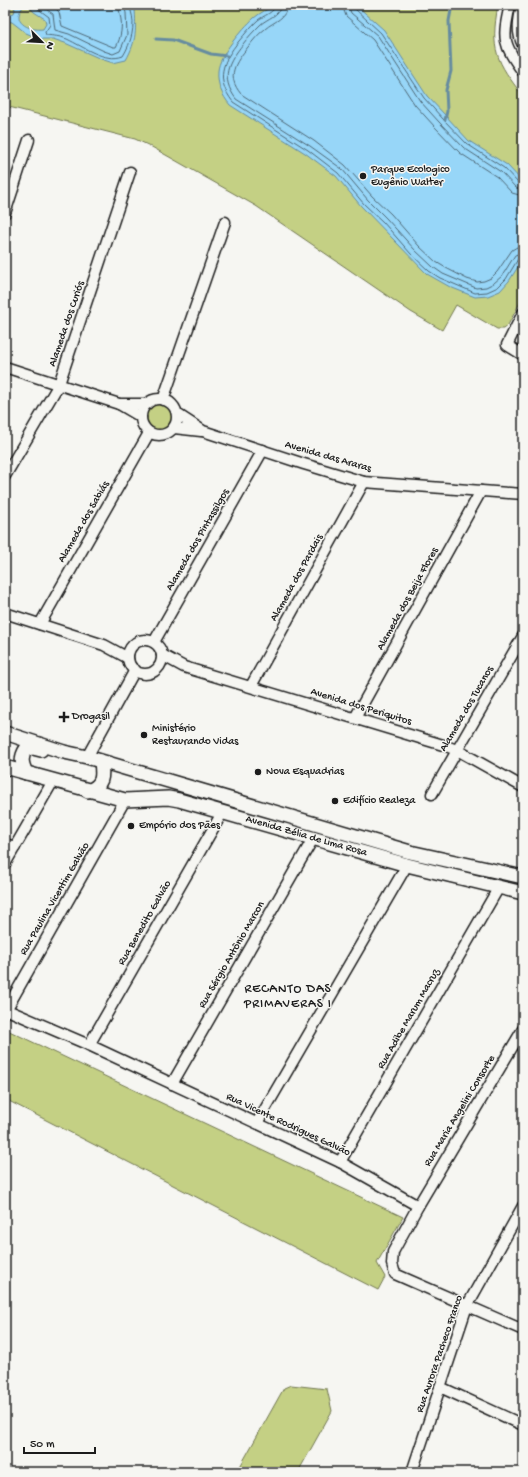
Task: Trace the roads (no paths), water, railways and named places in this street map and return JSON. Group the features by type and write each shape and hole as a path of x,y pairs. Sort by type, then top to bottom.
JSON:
{"main road":[{"name":"Avenida Zélia de Lima Rosa","path":"5,733 64,752 87,757 410,852 523,877"},
{"name":"Avenida Zélia de Lima Rosa","path":"26,773 22,764 22,754 26,749 33,748 54,755 64,752"},
{"path":"88,791 96,788 100,783 102,777 101,762"},
{"name":"Avenida Zélia de Lima Rosa","path":"5,767 125,800 168,798 179,800 314,837 407,865 523,893"}],"street":[{"path":"510,5 505,39 510,54 523,72"},
{"path":"522,5 519,19 523,45"},
{"path":"5,213 29,140"},
{"name":"Alameda dos Curiós","path":"5,476 59,384 130,172"},
{"path":"163,400 225,222"},
{"path":"522,351 506,345 523,313"},
{"path":"5,367 119,404 141,417"},
{"path":"119,404 147,404 157,400 163,400 172,405 177,414 203,431"},
{"path":"147,404 141,417 143,424 149,433 160,436 166,434 174,428 177,414"},
{"path":"174,428 203,431"},
{"name":"Avenida das Araras","path":"203,431 364,482 523,494"},
{"name":"Alameda dos Sabiás","path":"40,624 149,433"},
{"name":"Alameda dos Pintassilgos","path":"154,642 263,450"},
{"name":"Alameda dos Pardais","path":"251,686 364,482"},
{"name":"Alameda dos Beija Flores","path":"355,718 481,491"},
{"path":"5,614 104,644 128,658"},
{"name":"Alameda dos Tucanos","path":"432,794 523,636"},
{"path":"158,668 162,660 162,655 161,650 154,642 142,640 132,646 128,654 129,663 135,670 144,674 158,668 184,667"},
{"path":"104,644 132,646"},
{"path":"162,655 184,667"},
{"name":"Avenida dos Periquitos","path":"184,667 251,686 457,750 523,787"},
{"path":"87,757 135,670"},
{"path":"5,864 53,781"},
{"name":"Rua Paulina Vicentim Galvão","path":"6,1010 125,800"},
{"name":"Rua Benedito Galvão","path":"89,1046 222,813"},
{"name":"Rua Sérgio Antônio Marcon","path":"172,1084 314,837"},
{"path":"5,844 15,847"},
{"path":"256,1123 407,865"},
{"name":"Rua Adibe Marum Macruz","path":"340,1162 499,887"},
{"name":"Rua Vicente Rodrigues Galvão","path":"6,1010 89,1046 340,1162 418,1206"},
{"name":"Rua Maria Angelini Consorte","path":"418,1206 523,1029"},
{"path":"418,1206 393,1252 392,1262 394,1273 523,1330"},
{"name":"Rua Aurora Pacheco Franco","path":"412,1472 467,1306 523,1206"},
{"path":"440,1387 523,1425"}],"water":[{"path":"14,5 28,5 131,5 135,8 134,41 126,60 113,63 65,43 53,39 40,39 26,33 12,22 5,21 5,15 14,13","holes":["28,5 34,12 45,19 46,24 43,29 27,27 20,20 20,11 24,6"]},
{"path":"275,5 356,5 384,30 427,96 469,141 507,165 523,182 523,259 509,281 500,291 488,296 475,297 450,287 427,274 361,206 336,176 305,153 230,105 222,94 218,81 219,65 222,58 238,35 254,18"}],"waterway":[{"path":"445,120 447,111 446,90 451,71 449,21 452,5"},
{"path":"156,39 173,40 211,54 227,56"}],"place":[{"name":"Parque Ecologico Eugênio Walter","path":"363,176"},
{"name":"Drogasil","path":"64,717"},
{"name":"Ministério Restaurando Vidas","path":"144,735"},
{"name":"Nova Esquadrias","path":"258,772"},
{"name":"Edifício Realeza","path":"335,801"},
{"name":"Empório dos Pães","path":"131,826"}],"district":[{"name":"RECANTO DAS PRIMAVERAS I","path":"288,996"}]}
